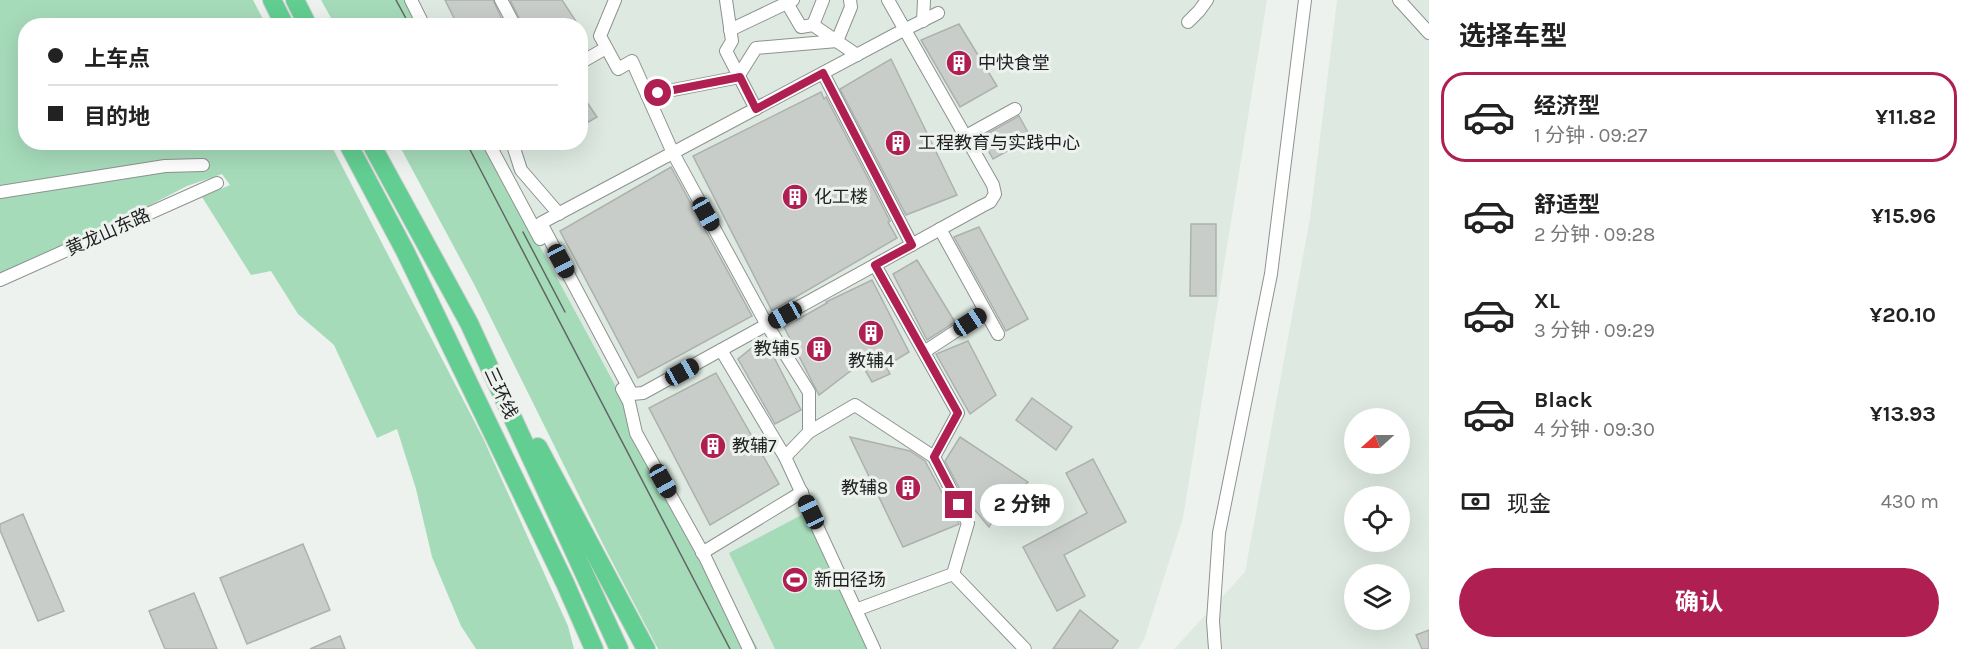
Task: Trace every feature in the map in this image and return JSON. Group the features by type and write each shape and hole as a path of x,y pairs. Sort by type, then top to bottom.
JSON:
{"highway":[{"path":"272,0 281,18"},
{"path":"295,0 304,18"},
{"name":"三环线","path":"351,150 405,251 594,649"},
{"name":"三环线","path":"374,150 469,323 619,649"},
{"path":"469,323 564,494 646,649"},
{"path":"573,601 588,649"}],"street":[{"path":"411,0 420,18"},
{"path":"501,0 511,18"},
{"path":"615,0 600,36 618,69 632,61 673,153 767,325 809,392 809,432"},
{"path":"726,0 732,41 726,51 756,109"},
{"path":"813,25 823,0"},
{"path":"837,41 851,7 850,0"},
{"path":"888,0 904,30 966,136 993,185 995,194 990,201 940,230 643,393 632,394 541,223 904,30 938,13"},
{"path":"923,21 924,0"},
{"path":"1188,22 1207,0"},
{"path":"1213,648 1219,533 1271,274 1305,0"},
{"path":"1399,0 1429,33"},
{"path":"730,30 790,2 801,27 813,25 857,55"},
{"path":"647,94 739,76 756,48 837,41"},
{"path":"588,58 606,48"},
{"path":"823,73 912,245"},
{"path":"966,136 1015,109"},
{"path":"492,150 629,402 636,433 702,553 749,649"},
{"path":"515,150 521,170 559,214"},
{"path":"0,192 165,166 203,165"},
{"path":"507,178 521,170"},
{"name":"黄龙山东路","path":"0,280 217,183"},
{"path":"940,230 998,334"},
{"path":"875,265 958,413 934,457"},
{"path":"924,352 985,312"},
{"path":"721,350 785,457 874,649"},
{"path":"785,457 809,432 855,405 934,457 968,523 953,574"},
{"path":"702,553 802,492"},
{"path":"861,608 953,574"},
{"path":"953,574 1025,649"}],"shaded area":[{"path":"406,0 1267,0 1183,518 1144,640 1138,649 758,649 488,150 588,150 588,18 416,18"},
{"path":"1337,0 1429,0 1429,649 1174,649 1245,572 1310,218"}],"green space":[{"path":"0,0 253,0 262,18 18,18 18,150 334,150 483,438 568,626 574,649 476,649 461,626 432,557 416,489 397,429 377,438 334,345 298,314 271,271 251,275 202,197 230,185 222,174 187,186 131,215 0,275"},
{"path":"321,0 406,0 416,18 331,18"},
{"path":"402,150 488,150 758,649 658,649 606,550 475,286"},
{"name":"新田径场","path":"815,508 880,649 775,649 729,553"}],"building":[{"path":"445,0 493,0 501,18 454,18"},
{"path":"510,0 562,0 574,18 519,18"},
{"name":"中快食堂","path":"959,24 997,86 960,107 921,40"},
{"name":"工程教育与实践中心","path":"891,59 957,195 906,215 840,89"},
{"name":"化工楼","path":"821,92 824,99 826,97 897,238 772,311 693,156"},
{"path":"588,104 597,117 588,122"},
{"path":"1019,116 1031,138 993,159 981,137"},
{"path":"671,167 752,316 638,378 560,231"},
{"path":"1191,224 1216,224 1216,296 1190,296"},
{"path":"979,227 1028,319 1006,331 954,237"},
{"path":"917,260 955,322 927,340 893,274"},
{"path":"872,280 909,352 886,366 890,374 872,382 861,363 819,395 784,327 826,302"},
{"path":"764,338 801,410 775,424 738,359"},
{"path":"968,341 996,395 970,414 936,354"},
{"name":"教辅7","path":"716,373 779,484 710,525 649,408"},
{"path":"1032,398 1072,427 1056,450 1016,420"},
{"name":"教辅8","path":"850,437 910,451 925,461 959,524 903,547"},
{"path":"960,437 1028,482 998,512 989,527 964,497 945,461"},
{"path":"1093,459 1126,522 1064,555 1085,596 1057,611 1023,547 1087,513 1066,473"},
{"path":"23,514 64,611 38,621 0,530 0,524"},
{"path":"303,544 330,610 247,644 220,578"},
{"path":"194,593 217,649 165,649 149,611"},
{"path":"1080,610 1118,641 1112,649 1053,649"},
{"path":"1429,630 1429,649 1422,649 1416,635"},
{"path":"340,636 345,649 310,649"}],"tram line":[{"path":"396,0 406,18"},
{"path":"470,150 730,649"},
{"path":"523,232 565,312"}],"place":[{"name":"中快食堂","path":"959,63"},
{"name":"工程教育与实践中心","path":"898,143"},
{"name":"化工楼","path":"795,197"},
{"name":"教辅4","path":"871,333"},
{"name":"教辅5","path":"819,349"},
{"name":"教辅7","path":"713,446"},
{"name":"教辅8","path":"908,488"},
{"name":"新田径场","path":"795,580"}],"route":[{"path":"658,93 740,77 756,109 823,73 912,245 875,265 958,413 934,457 959,505"}]}
